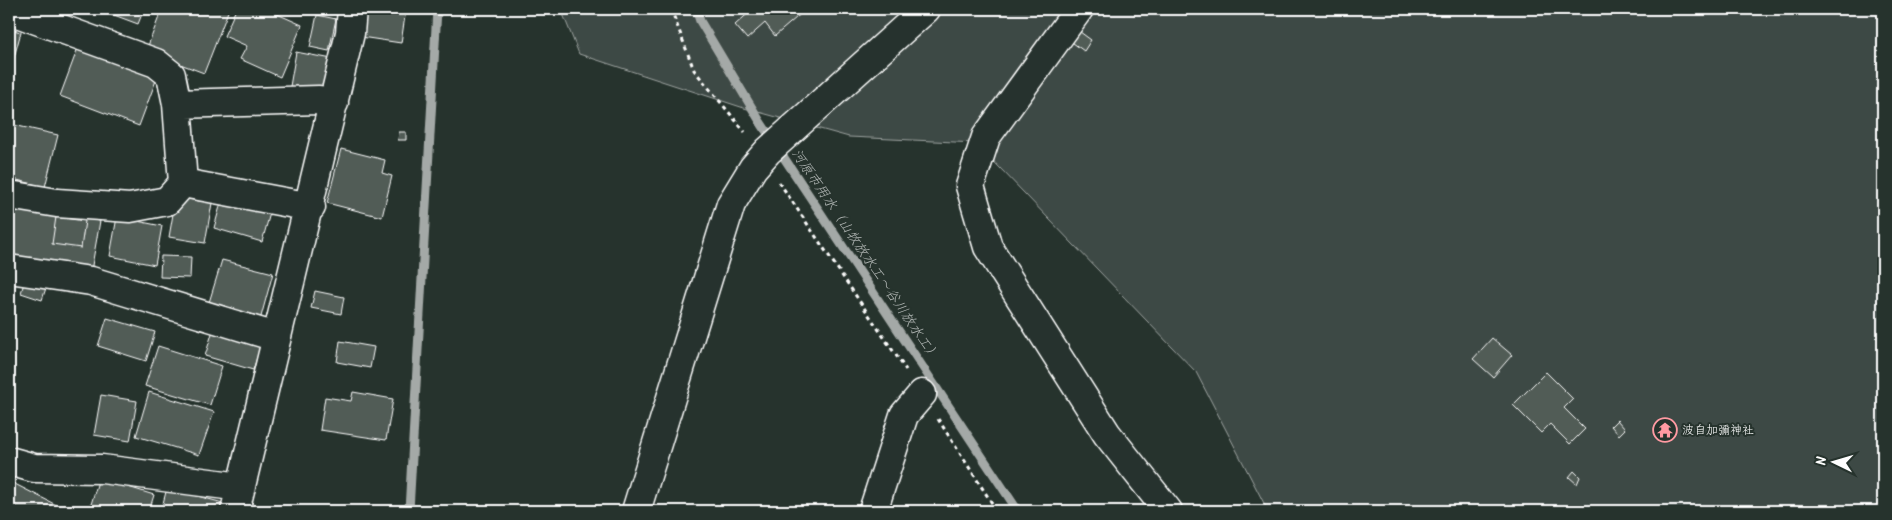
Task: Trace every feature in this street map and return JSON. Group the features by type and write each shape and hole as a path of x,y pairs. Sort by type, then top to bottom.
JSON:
{"street":[{"path":"9,461 34,468 102,469 238,499 276,337 310,207 350,33 352,9"},
{"path":"636,511 731,204 752,168 771,148 926,9"},
{"path":"1079,9 986,137 970,186 988,247 1107,434 1168,511"},
{"path":"9,10 156,63 171,76 177,104 183,183 167,201 130,208 57,203 9,195"},
{"path":"177,104 319,100 334,103"},
{"path":"183,183 310,207"},
{"path":"9,269 91,281 276,337"},
{"path":"873,511 904,415 922,394"}],"path":[{"path":"670,9 694,70 740,125 771,148 922,394 997,511"}],"shaded area":[{"path":"561,9 1883,9 1883,511 1268,511 1196,372 976,143 849,137 744,108 579,54"}],"building":[{"path":"107,9 144,9 138,24 106,12"},
{"path":"162,9 229,9 204,73 146,51"},
{"path":"236,9 266,9 302,25 280,77 240,59 247,46 224,36"},
{"path":"365,9 406,9 401,43 361,37"},
{"path":"753,9 802,9 804,11 775,36 765,23 747,39 735,25"},
{"path":"317,15 336,19 329,51 310,47"},
{"path":"9,29 21,32 13,61 9,60"},
{"path":"1076,29 1091,40 1084,51 1069,40"},
{"path":"79,45 158,75 139,126 60,96"},
{"path":"296,52 332,59 325,98 289,92"},
{"path":"9,124 58,135 45,187 9,178"},
{"path":"399,132 406,132 406,140 398,140"},
{"path":"341,149 385,160 382,173 392,176 382,217 327,203"},
{"path":"176,197 212,203 205,243 169,237"},
{"path":"222,199 270,213 262,242 214,228"},
{"path":"10,204 100,221 91,271 9,255"},
{"path":"56,217 85,221 81,248 52,244"},
{"path":"117,217 162,226 155,265 110,256"},
{"path":"161,256 191,257 190,278 160,277"},
{"path":"222,260 273,273 259,324 207,309"},
{"path":"26,276 47,285 42,300 21,293"},
{"path":"315,291 344,297 341,314 311,308"},
{"path":"9,297 14,298 9,319"},
{"path":"107,318 155,332 146,361 98,346"},
{"path":"214,327 262,342 253,370 205,356"},
{"path":"1492,338 1512,355 1493,377 1473,359"},
{"path":"340,341 374,347 370,368 337,362"},
{"path":"158,346 222,366 210,405 145,386"},
{"path":"1546,372 1573,399 1564,408 1585,429 1570,444 1550,424 1541,433 1513,405"},
{"path":"149,392 214,412 199,455 136,436"},
{"path":"353,392 393,399 386,440 320,430 325,397 351,401"},
{"path":"101,395 137,401 130,441 94,435"},
{"path":"1617,420 1625,429 1619,435 1611,426"},
{"path":"1574,471 1580,477 1577,484 1569,477"},
{"path":"99,478 154,495 149,511 89,511"},
{"path":"9,481 68,511 9,511"},
{"path":"167,488 227,504 225,511 161,511"}],"waterway":[{"path":"409,511 437,9"},
{"name":"河原市用水（山牧放水工～谷川放水工）","path":"696,9 700,21 761,123 1018,511"}],"place":[{"name":"波自加彌神社","path":"1665,430"}]}
